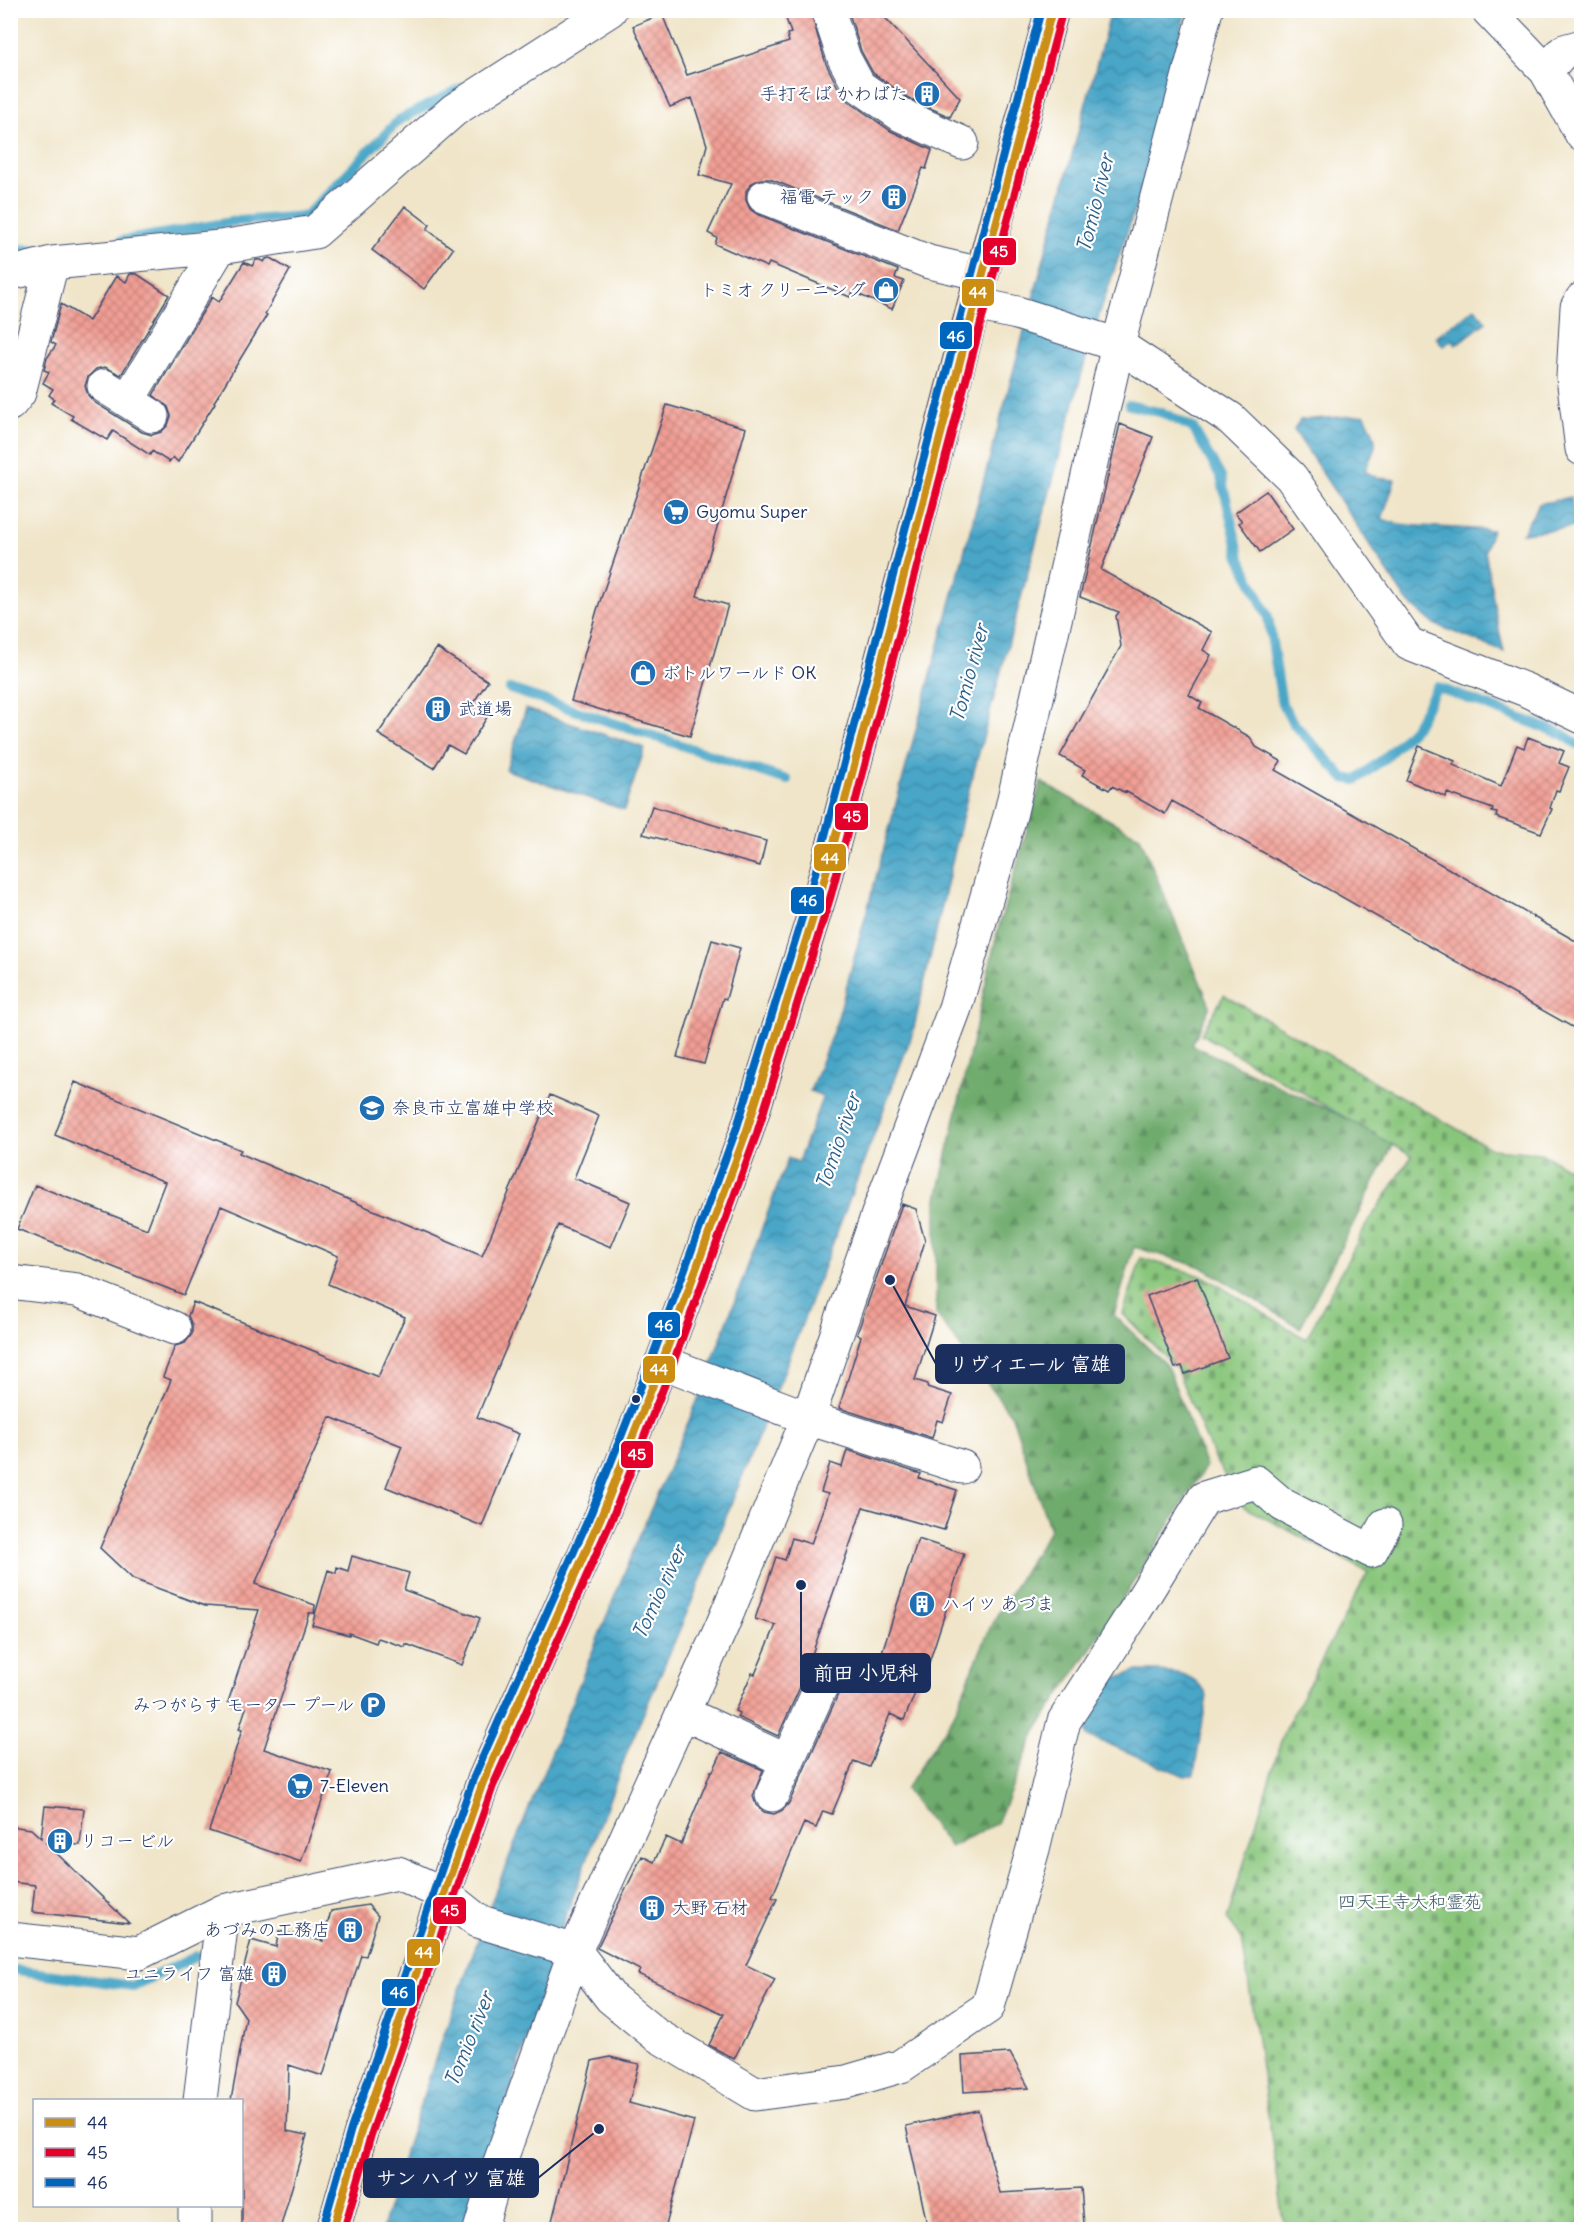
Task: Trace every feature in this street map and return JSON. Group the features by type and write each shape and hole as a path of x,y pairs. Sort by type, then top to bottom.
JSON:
{"main road":[{"path":"333,2229 361,2132 483,1782 601,1517 662,1362 747,1130 821,892 1053,10"}],"street":[{"path":"10,270 16,272 51,263 220,247 315,231 454,110 610,10"},
{"path":"828,10 844,58 859,86 901,115 963,143"},
{"path":"480,2229 500,2162 575,1951 683,1713 808,1418 879,1211 961,985 1010,816 1105,341 1206,10"},
{"path":"1488,10 1546,71 1581,135"},
{"path":"1546,71 1564,51 1581,46"},
{"path":"764,197 929,262 1017,313 1105,341 1231,419 1292,477 1409,644 1526,690 1581,717"},
{"path":"128,401 220,247"},
{"path":"10,404 19,393 51,263"},
{"path":"1581,299 1578,307 1573,377 1581,449"},
{"path":"10,1282 77,1290 174,1328"},
{"path":"662,1362 808,1418 962,1467"},
{"path":"10,1938 139,1953 223,1911 398,1873 444,1894 478,1921 575,1951 610,1998 655,2034 755,2094 846,2082 901,2066 988,2007 1033,1849 1064,1721 1204,1498 1256,1482 1283,1505 1371,1551 1385,1525"},
{"path":"772,1795 823,1682"},
{"path":"683,1713 787,1761"},
{"path":"200,2099 223,1911"},
{"path":"195,2207 195,2229"}],"green space":[{"path":"1041,782 1140,837 1210,1006 1192,1045 1395,1141 1300,1328 1202,1267 1134,1247 1114,1315 1167,1366 1206,1466 1110,1619 1037,1729 997,1823 950,1847 905,1789 952,1719 992,1623 1050,1530 1012,1416 936,1314 936,1203 997,933"},
{"name":"四天王寺大和霊苑","path":"1224,995 1492,1149 1541,1153 1581,1176 1581,2229 1285,2229 1242,1939 1227,1919 1284,1731 1368,1572 1244,1507 1215,1460 1176,1368 1123,1314 1141,1258 1205,1277 1306,1339 1365,1227 1412,1156 1201,1034"}],"water":[{"name":"Tomio river","path":"1111,11 1186,11 1143,185 1092,336 968,793 913,1032 777,1390 695,1594 627,1752 564,1921 467,2229 382,2230 395,2181 438,2051 494,1895 633,1551 699,1397 788,1158 798,1162 823,1096 810,1091 837,1021"},
{"path":"1475,308 1486,322 1456,345 1452,340 1443,346 1436,337"},
{"path":"1365,415 1373,432 1375,443 1365,471 1377,478 1395,480 1382,519 1401,525 1492,530 1485,550 1504,652 1434,624 1406,600 1294,430 1300,420"},
{"path":"1571,497 1575,527 1522,533 1539,504"},
{"path":"526,709 645,748 624,810 506,770"},
{"path":"1138,1671 1168,1672 1186,1676 1194,1680 1207,1696 1194,1774 1185,1776 1088,1736 1081,1718 1108,1680"}],"building":[{"path":"783,10 810,10 826,64 842,95 848,101 891,131 932,150 926,169 923,168 898,230 770,179 761,179 752,183 746,191 746,200 750,209 757,214 898,270 895,278 904,281 892,309 853,292 850,297 769,263 767,267 715,244 717,238 708,233 731,184 699,175 707,145 692,98 670,107 633,26 662,14 687,75 789,42 787,34 791,33"},
{"path":"848,10 878,10 960,98 950,117 910,99 873,73 861,51"},
{"path":"405,206 430,225 427,229 453,249 424,289 372,250"},
{"path":"270,258 290,270 265,314 267,315 178,462 173,457 169,462 152,451 150,455 113,431 107,440 71,419 73,416 51,403 54,399 49,395 53,389 43,383 49,372 44,370 47,358 56,345 51,342 61,304 89,321 116,276 126,282 130,274 137,274 169,295 121,375 105,367 96,369 88,377 85,386 94,402 142,432 152,435 161,432 168,425 171,416 168,407 153,395 212,297 219,302 244,262 252,266 256,260 264,262"},
{"path":"667,405 746,428 697,596 728,605 690,736 571,701 597,610"},
{"path":"1120,424 1153,437 1101,570 1212,632 1203,650 1211,655 1189,695 1202,703 1199,708 1250,737 1256,747 1281,761 1275,770 1581,944 1581,1032 1172,801 1165,814 1125,791 1112,786 1109,790 1082,775 1085,770 1060,756 1121,646 1116,616 1119,612 1080,597"},
{"path":"1266,491 1293,529 1260,552 1239,523 1242,521 1235,513"},
{"name":"武道場","path":"437,648 488,681 473,703 489,714 464,754 448,745 434,768 378,734"},
{"path":"1528,737 1564,751 1559,763 1569,767 1559,791 1556,790 1550,808 1552,809 1541,833 1496,817 1497,813 1492,812 1493,809 1447,793 1446,797 1406,780 1419,746 1455,761 1453,765 1501,786 1517,745 1524,748"},
{"path":"652,806 727,829 727,831 766,841 760,866 643,834"},
{"path":"712,940 740,948 704,1064 677,1057"},
{"path":"75,1082 241,1150 239,1153 482,1256 550,1095 599,1116 574,1178 630,1202 611,1247 558,1225 477,1417 519,1434 482,1526 386,1487 402,1446 330,1417 255,1584 315,1605 314,1613 309,1613 264,1749 332,1772 301,1862 209,1831 242,1730 239,1729 246,1708 228,1702 259,1610 205,1606 133,1579 100,1548 171,1380 163,1377 175,1346 185,1343 192,1334 192,1325 188,1316 193,1302 378,1377 405,1317 328,1284 338,1256 221,1206 184,1295 17,1229 35,1185 147,1229 165,1182 55,1135"},
{"path":"902,1204 916,1209 925,1241 905,1306 935,1316 915,1380 928,1384 927,1387 952,1395 943,1422 937,1420 932,1438 839,1408 861,1336 857,1334"},
{"path":"1197,1277 1228,1358 1185,1374 1182,1366 1175,1368 1147,1296"},
{"path":"847,1450 921,1474 919,1478 957,1490 944,1530 863,1507 810,1660 819,1664 812,1667 806,1674 778,1736 737,1717 739,1713 735,1711 752,1673 755,1674 776,1625 755,1619 776,1557 785,1560 792,1538 811,1544 828,1494 821,1492 830,1463 842,1467"},
{"path":"918,1539 964,1554 927,1669 925,1669 904,1720 890,1714 869,1767 854,1761 832,1814 823,1811 816,1828 804,1823 772,1897 777,1899 746,1965 775,1979 734,2059 709,2045 724,2014 638,1974 640,1970 597,1948 642,1856 654,1862 666,1837 681,1844 711,1771 722,1752 763,1770 753,1796 756,1805 764,1812 774,1814 783,1810 789,1803 840,1690 842,1681 839,1672 861,1682 867,1667 876,1671"},
{"path":"352,1556 409,1573 404,1590 480,1618 462,1665 406,1644 405,1647 378,1638 376,1643 349,1633 349,1635 312,1625 328,1570 336,1573 337,1567 348,1571"},
{"name":"リコー ビル","path":"45,1806 84,1809 80,1845 46,1843 129,1923 32,1912 35,1885 10,1882 10,1826 31,1829 41,1838"},
{"path":"368,1905 378,1916 366,1956 361,1955 323,2076 289,2065 287,2131 307,2135 280,2229 242,2229 243,2099 231,2099 246,2018 235,2002 251,1940 276,1947 279,1931 323,1941 331,1911"},
{"path":"1010,2053 1029,2088 964,2092 962,2056"},
{"path":"610,2057 639,2064 629,2103 694,2121 665,2229 550,2229 592,2061"},
{"path":"978,2110 1000,2193 1081,2188 1084,2224 994,2229 928,2229 906,2126"}],"waterway":[{"path":"121,241 237,221 306,216 399,120 466,86"},
{"path":"10,249 52,250"},
{"path":"1129,405 1163,413 1193,428 1221,477 1240,557 1268,617 1282,704 1294,724 1344,778 1356,780 1386,757 1416,726 1437,687 1562,734 1582,747"},
{"path":"510,689 787,780"},
{"path":"10,1969 133,1986 197,1956"}],"transit line":[{"name":"46","path":"323,2227 351,2129 473,1779 591,1513 652,1358 737,1127 811,889 1041,10"},
{"name":"44","path":"333,2230 361,2132 483,1782 601,1517 662,1362 747,1130 821,892 1052,10"},
{"name":"45","path":"344,2230 371,2135 493,1786 611,1521 672,1366 757,1133 831,895 1062,13"}],"place":[{"name":"手打そば かわばた","path":"927,94"},
{"name":"福電 テック","path":"894,197"},
{"name":"トミオ クリーニング","path":"886,290"},
{"name":"Gyomu Super","path":"676,512"},
{"name":"ボトルワールド OK","path":"643,673"},
{"name":"武道場","path":"438,709"},
{"name":"奈良市立富雄中学校","path":"372,1108"},
{"name":"リヴィエール 富雄","path":"890,1280"},
{"name":"前田 小児科","path":"801,1585"},
{"name":"ハイツ あづま","path":"922,1604"},
{"name":"みつがらす モーター プール","path":"373,1705"},
{"name":"7-Eleven","path":"300,1786"},
{"name":"リコー ビル","path":"60,1841"},
{"name":"大野 石材","path":"652,1908"},
{"name":"あづみの工務店","path":"350,1930"},
{"name":"ユニライフ 富雄","path":"274,1974"},
{"name":"サン ハイツ 富雄","path":"599,2129"}]}
